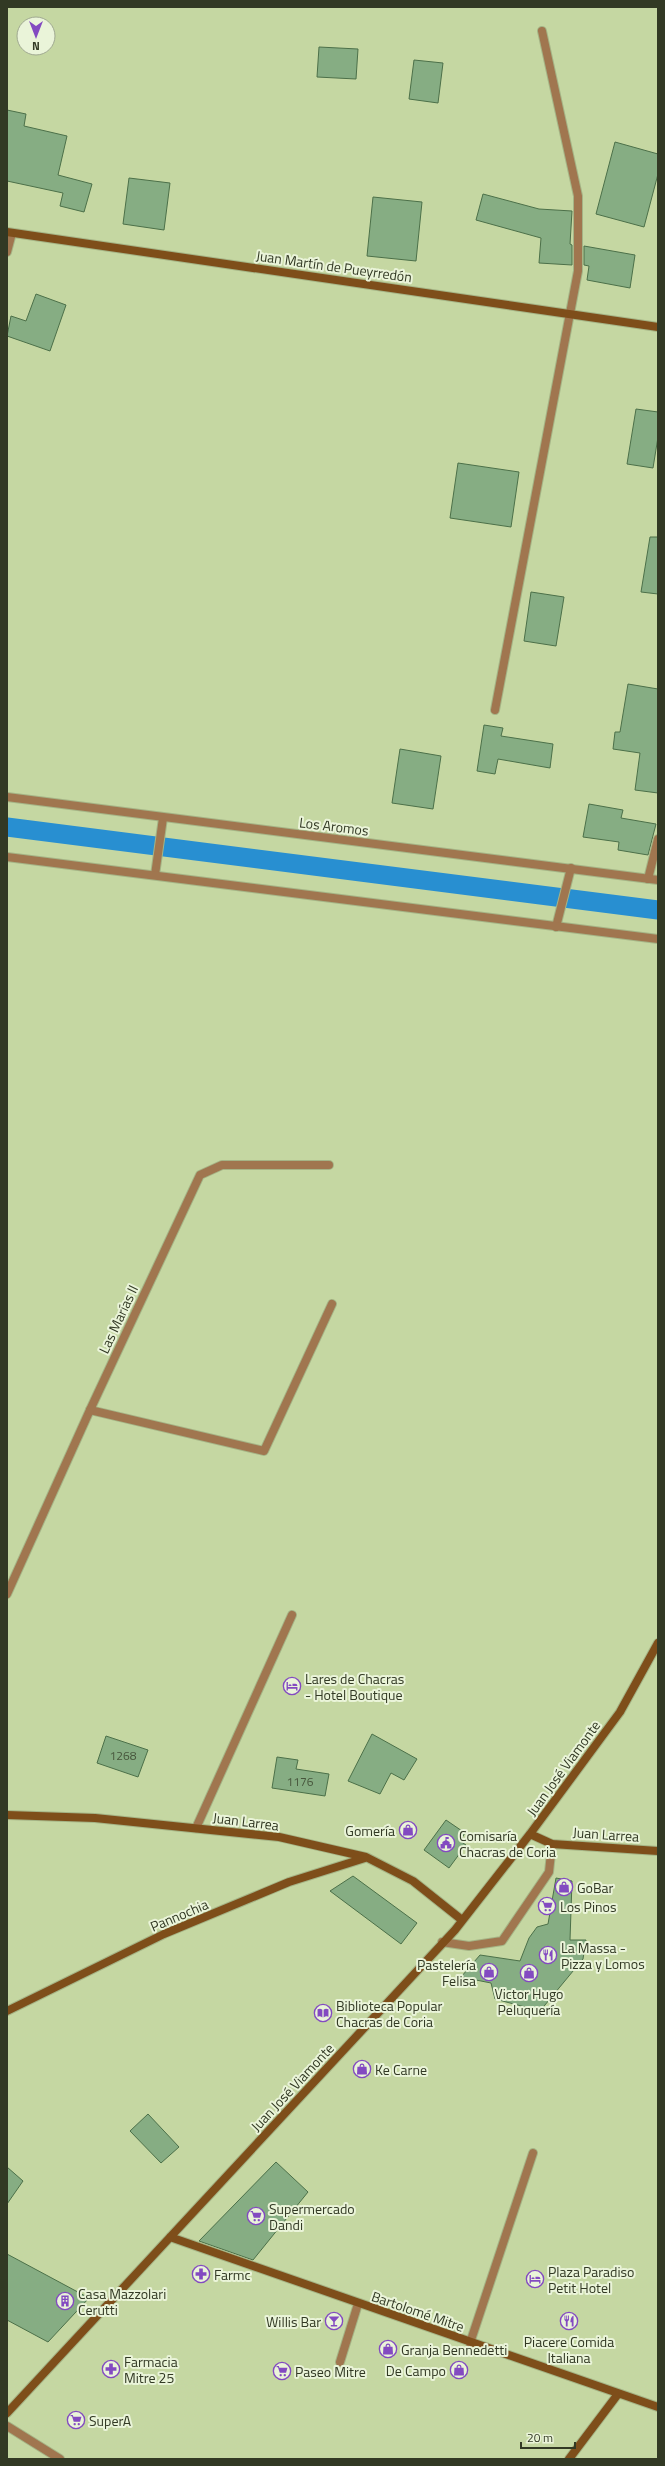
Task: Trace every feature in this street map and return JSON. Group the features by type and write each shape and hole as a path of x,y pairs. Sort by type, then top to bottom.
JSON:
{"main road":[{"name":"Juan Martín de Pueyrredón","path":"10,233 570,313 658,327"},
{"name":"Juan José Viamonte","path":"7,2413 462,1920 530,1834 620,1712 658,1643"},
{"name":"Juan Larrea","path":"7,1815 95,1818 279,1837 366,1857 413,1881 462,1920"},
{"name":"Juan Larrea","path":"530,1834 552,1844 658,1851"},
{"name":"Pannochia","path":"7,2011 164,1934 289,1882 366,1857"},
{"name":"Bartolomé Mitre","path":"170,2238 658,2407"},
{"path":"569,2459 618,2394"}],"street":[{"path":"495,710 578,271 578,196 542,31"},
{"path":"7,252 10,233"},
{"name":"Los Aromos","path":"7,797 658,880"},
{"path":"155,875 163,818"},
{"path":"648,879 658,839"},
{"path":"7,857 658,939"},
{"path":"556,927 571,868"},
{"name":"Las Marías II","path":"7,1594 90,1410 200,1175 222,1165 329,1165"},
{"path":"90,1410 264,1451 332,1304"},
{"path":"196,1828 292,1615"},
{"path":"442,1942 469,1946 502,1941 549,1872 552,1844"},
{"path":"470,2343 533,2154"},
{"path":"340,2362 358,2304"},
{"path":"7,2426 60,2459"}],"building":[{"path":"319,47 358,49 356,79 317,77"},
{"path":"414,60 443,63 438,103 409,99"},
{"path":"7,110 26,114 24,126 67,136 58,175 92,184 84,212 60,206 63,193 7,181"},
{"path":"615,142 658,154 658,174 644,227 596,214"},
{"path":"129,178 170,183 164,230 123,224"},
{"path":"483,194 539,209 572,211 570,244 572,245 572,265 539,263 541,238 476,220"},
{"path":"373,197 422,202 416,261 367,256"},
{"path":"584,246 635,255 630,288 587,280 589,266 584,265"},
{"path":"36,294 66,305 50,351 7,336 11,316 26,321"},
{"path":"636,409 658,412 658,437 653,468 627,464"},
{"path":"458,463 519,472 511,527 450,518"},
{"path":"650,537 658,537 658,594 641,592"},
{"path":"531,592 564,597 556,646 524,641"},
{"path":"628,684 658,689 658,793 635,790 640,753 613,749 615,732 620,732"},
{"path":"484,725 503,728 501,736 553,744 550,768 498,759 495,774 477,771"},
{"path":"400,749 441,756 433,809 392,803"},
{"path":"589,804 623,810 621,818 656,824 648,855 618,850 619,842 583,837"},
{"path":"372,1734 417,1759 404,1780 391,1773 380,1794 348,1781"},
{"path":"106,1736 148,1750 138,1777 97,1763"},
{"path":"277,1757 298,1760 296,1769 329,1774 325,1796 272,1788"},
{"name":"Comisaría Chacras de Coria","path":"446,1820 465,1833 460,1841 466,1845 449,1868 424,1850"},
{"path":"353,1876 417,1923 401,1944 330,1891"},
{"path":"556,1878 572,1881 570,1940 586,1940 583,1959 540,2011 495,1999 491,1983 461,1977 480,1955 520,1961 529,1938 537,1927 548,1924"},
{"path":"148,2114 179,2147 161,2163 130,2131"},
{"path":"276,2162 308,2192 253,2260 199,2241"},
{"path":"7,2167 23,2181 7,2204"},
{"name":"Casa Mazzolari Cerutti","path":"7,2254 89,2298 48,2342 7,2320"}],"waterway":[{"path":"7,827 658,910"}],"place":[{"name":"Lares de Chacras - Hotel Boutique","path":"292,1686"},
{"name":"Gomería","path":"408,1830"},
{"name":"Comisaría Chacras de Coria","path":"446,1843"},
{"name":"GoBar","path":"564,1887"},
{"name":"Los Pinos","path":"547,1906"},
{"name":"La Massa - Pizza y Lomos","path":"548,1955"},
{"name":"Pastelería Felisa","path":"489,1972"},
{"name":"Victor Hugo Peluquería","path":"529,1973"},
{"name":"Biblioteca Popular Chacras de Coria","path":"323,2013"},
{"name":"Ke Carne","path":"362,2069"},
{"name":"Supermercado Dandi","path":"256,2216"},
{"name":"Farmc","path":"201,2274"},
{"name":"Plaza Paradiso Petit Hotel","path":"535,2279"},
{"name":"Casa Mazzolari Cerutti","path":"65,2301"},
{"name":"Willis Bar","path":"334,2321"},
{"name":"Piacere Comida Italiana","path":"569,2321"},
{"name":"Granja Bennedetti","path":"388,2349"},
{"name":"Farmacia Mitre 25","path":"111,2369"},
{"name":"De Campo","path":"459,2370"},
{"name":"Paseo Mitre","path":"282,2371"},
{"name":"SuperA","path":"76,2420"}]}
